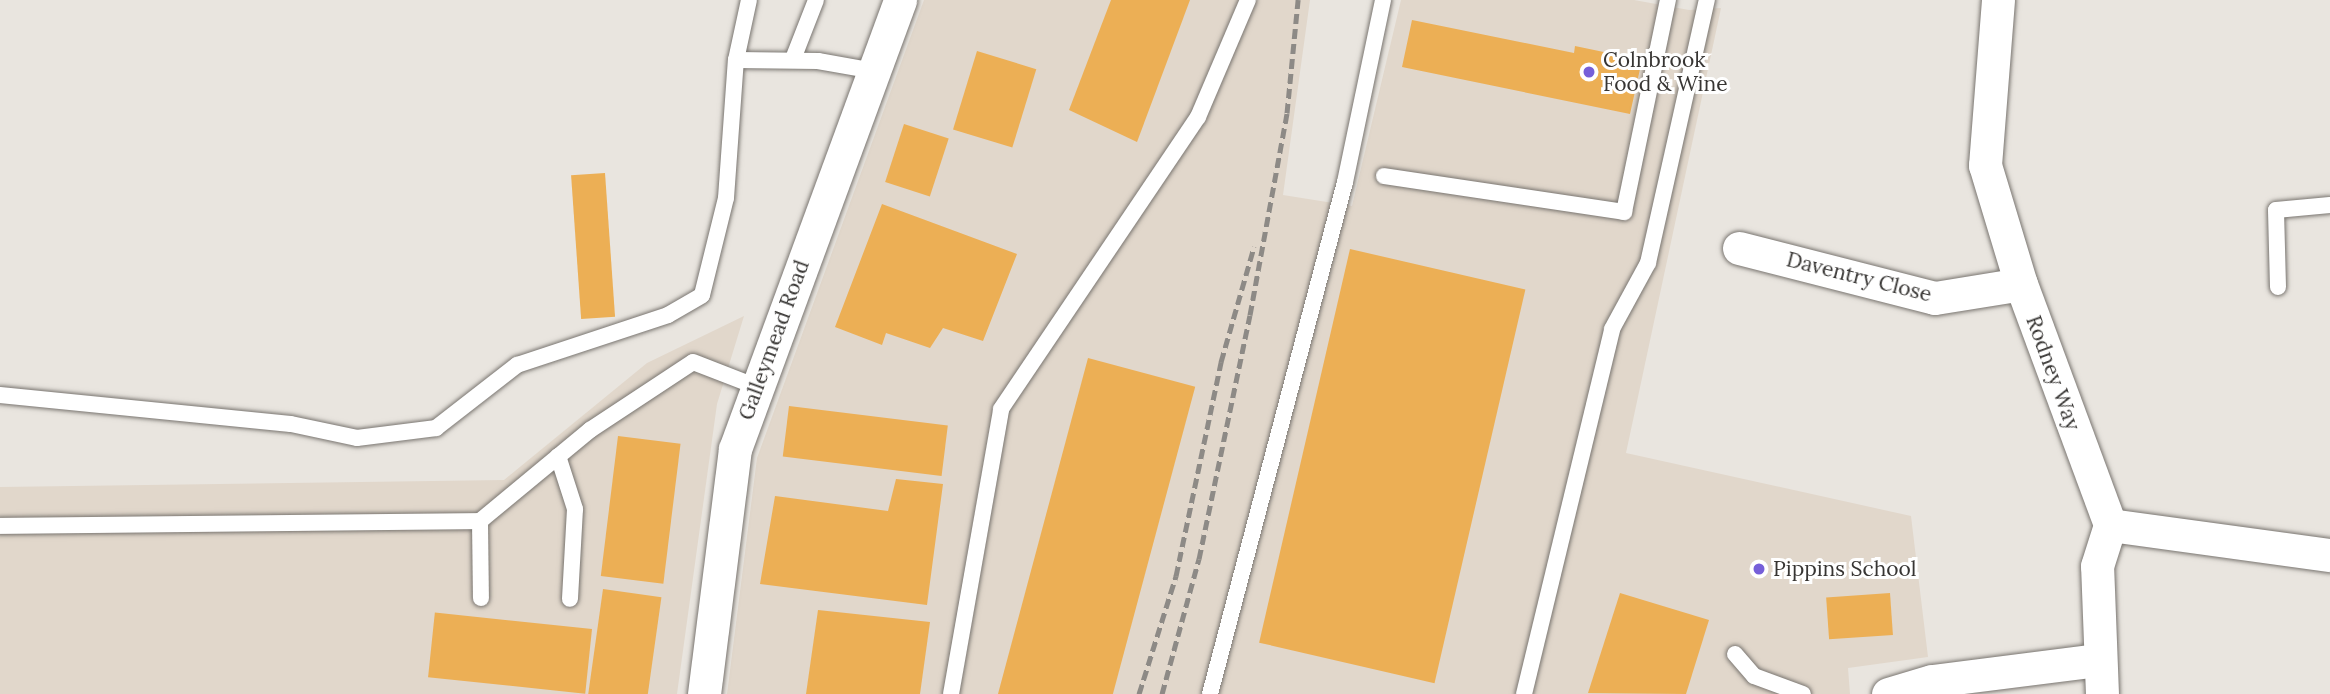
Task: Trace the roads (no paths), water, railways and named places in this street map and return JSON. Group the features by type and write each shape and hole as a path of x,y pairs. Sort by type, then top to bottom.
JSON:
{"street":[{"name":"Galleymead Road","path":"704,694 734,449 755,386 900,0"},
{"name":"Rodney Way","path":"1998,0 1985,165 2021,284 2110,525"},
{"name":"Daventry Close","path":"1739,248 1936,298 2021,284"},
{"path":"2102,694 2097,566 2110,525 2330,555"},
{"path":"1888,694 1932,681 2099,660"}],"lane":[{"path":"0,395 277,422 356,438 436,428 517,365 668,315 702,295 726,198 736,60 749,0"},
{"path":"793,59 816,0"},
{"path":"951,694 1001,410 1198,117 1248,0"},
{"path":"1210,694 1345,182 1383,0"},
{"path":"1384,176 1624,212 1668,0"},
{"path":"1524,694 1612,329 1648,264 1707,0"},
{"path":"736,60 793,59 875,71"},
{"path":"2278,287 2276,210 2330,205"},
{"path":"0,526 480,521 558,456 693,362 755,386"},
{"path":"558,456 575,509 570,598"},
{"path":"480,521 481,598"},
{"path":"1735,654 1754,677 1803,694"},
{"path":"1878,694 1888,694"}],"railway":[{"path":"1162,694 1199,559 1250,315 1287,113 1298,0"},
{"path":"1139,694 1176,576 1221,362 1254,247"}],"place":[{"name":"Colnbrook Food & Wine","path":"1589,72"},
{"name":"Pippins School","path":"1759,569"}]}
